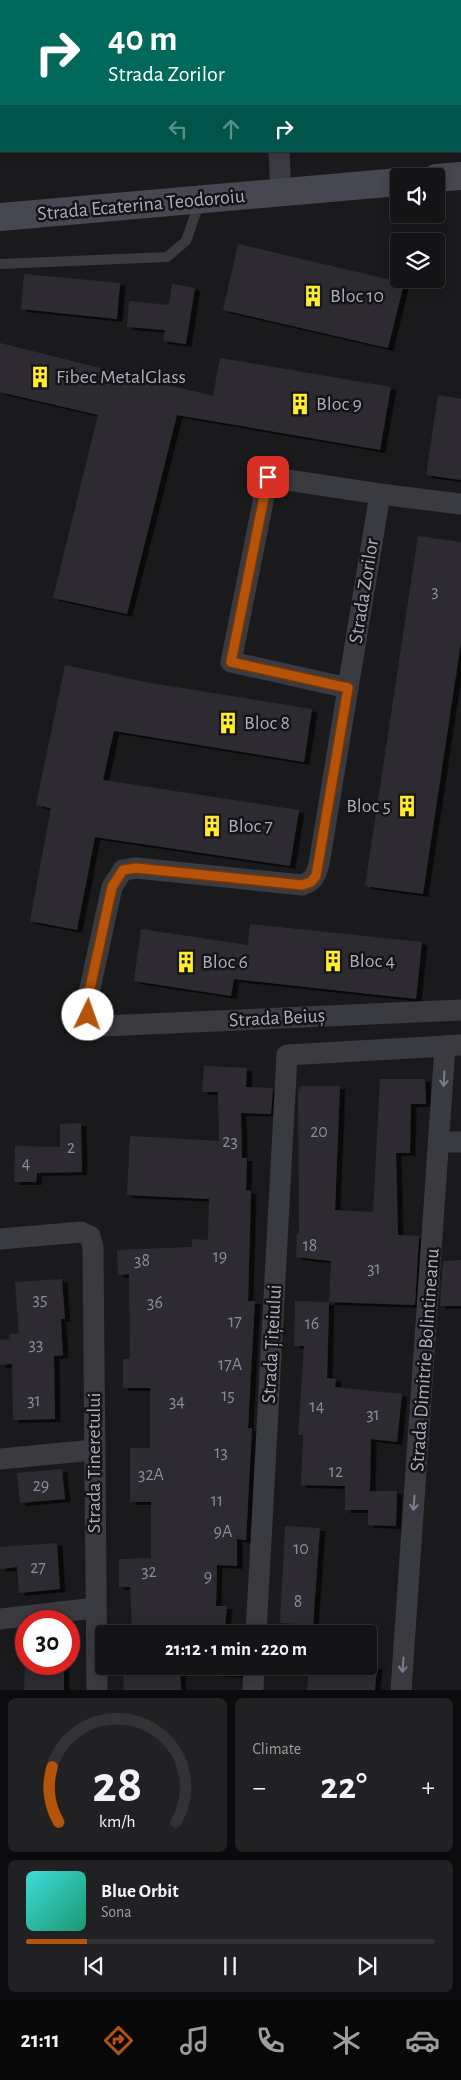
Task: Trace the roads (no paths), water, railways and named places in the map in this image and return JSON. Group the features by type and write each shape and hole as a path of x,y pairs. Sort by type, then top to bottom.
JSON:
{"main road":[{"path":"445,177 461,176"},
{"name":"Strada Ecaterina Teodoroiu","path":"0,217 281,194 390,183"}],"street":[{"path":"279,152 281,194"},
{"path":"348,688 231,662 268,477 461,504"},
{"name":"Strada Zorilor","path":"94,1022 88,1015 87,1002 112,887 123,870 136,868 302,885 311,882 316,876 380,494"},
{"name":"Strada Beiuș","path":"94,1022 102,1026 461,1010"},
{"name":"Strada Țițeiului","path":"256,1625 287,1055 453,1046"},
{"name":"Strada Dimitrie Bolintineanu","path":"401,1690 451,1142 453,1046"},
{"name":"Strada Tineretului","path":"0,1239 81,1232 90,1236 93,1247 97,1690"},
{"path":"0,1459 94,1450"},
{"path":"0,1619 95,1608"},
{"path":"253,1690 254,1675"}],"lane":[{"path":"0,264 168,257 186,241 200,200"}],"place":[{"name":"Bloc 10","path":"313,296"},
{"name":"Fibec MetalGlass","path":"40,377"},
{"name":"Bloc 9","path":"300,404"},
{"name":"Bloc 8","path":"228,723"},
{"name":"Bloc 5","path":"407,806"},
{"name":"Bloc 7","path":"212,826"},
{"name":"Bloc 4","path":"333,961"},
{"name":"Bloc 6","path":"186,962"}]}
